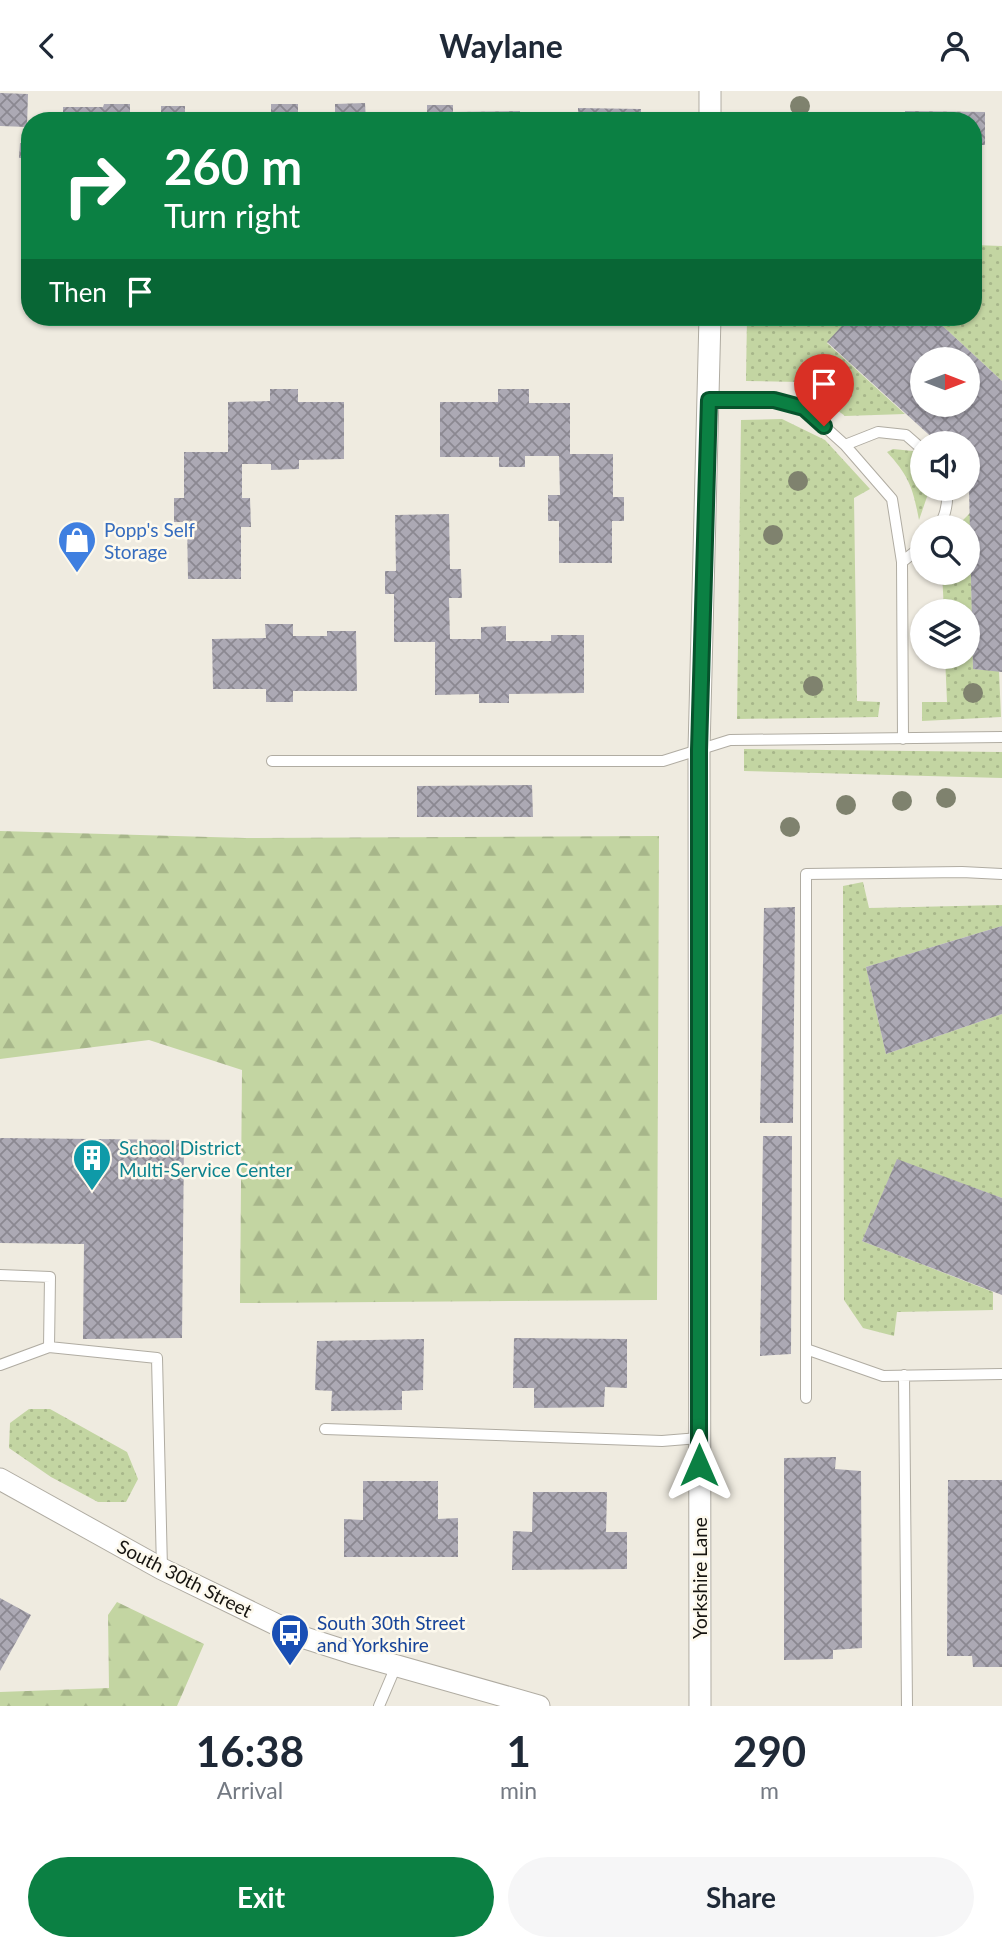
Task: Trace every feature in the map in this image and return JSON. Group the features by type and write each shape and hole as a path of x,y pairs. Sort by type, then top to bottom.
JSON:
{"street":[{"path":"710,91 710,112"},
{"name":"Yorkshire Lane","path":"700,1706 699,750 710,326"},
{"name":"South 30th Street","path":"0,1479 162,1569 302,1637 539,1706"}],"lane":[{"path":"709,400 774,400 804,408 845,445 892,499 902,562 903,739"},
{"path":"845,445 878,432 906,435 910,438"},
{"path":"902,562 910,556"},
{"path":"272,761 663,761 730,740 1002,737"},
{"path":"806,1398 806,874 1002,874"},
{"path":"0,1275 50,1277 49,1347"},
{"path":"0,1365 49,1347 157,1358 162,1569"},
{"path":"806,1349 883,1375 1002,1374"},
{"path":"904,1375 907,1706"},
{"path":"325,1429 662,1441 699,1438"},
{"path":"379,1706 396,1666"}],"green space":[{"path":"982,245 1002,246 1002,381 980,361 980,347 965,347 943,326 982,326"},
{"path":"747,326 842,326 827,343 905,414 845,416 800,382 746,381"},
{"path":"782,419 825,440 870,489 854,498 857,701 880,702 878,717 737,719 741,420"},
{"path":"893,449 910,451 910,486 900,468 887,452"},
{"path":"915,501 926,501 921,515 918,515"},
{"path":"943,585 971,585 972,599 943,599"},
{"path":"946,669 999,671 1001,717 922,721 922,702 947,702"},
{"path":"744,749 1002,752 1002,778 744,771"},
{"path":"0,831 245,838 659,836 657,1300 240,1303 242,1070 149,1040 0,1059"},
{"path":"863,882 869,908 1002,905 1002,926 866,967 886,1054 1002,1014 1002,1198 897,1160 862,1241 993,1292 993,1310 897,1312 894,1336 863,1328 844,1300 843,886"},
{"path":"29,1409 50,1409 127,1452 138,1479 126,1502 98,1502 51,1477 9,1448 10,1423"},
{"path":"117,1602 204,1644 177,1706 0,1706 0,1692 109,1688 108,1615"}],"building":[{"path":"0,93 28,94 27,112 21,112 21,127 0,126"},
{"path":"365,103 366,112 335,112 335,104"},
{"path":"104,104 130,104 130,112 63,112 63,107 103,107"},
{"path":"271,104 298,104 298,112 271,112"},
{"path":"427,105 453,105 453,112 427,112"},
{"path":"161,106 185,106 185,112 161,112"},
{"path":"578,108 641,109 641,112 578,112"},
{"path":"520,111 520,112 453,112"},
{"path":"905,111 985,112 985,145 982,145 982,112"},
{"path":"842,326 943,326 965,347 910,347 910,417 980,417 980,361 1002,381 1002,672 973,669 980,669 980,599 971,599 971,585 980,585 980,515 970,515 969,501 980,501 980,431 925,431 827,342"},
{"path":"270,389 298,389 298,402 344,402 344,459 299,460 299,469 271,470 271,464 242,464 242,498 250,498 251,527 241,527 241,579 188,579 187,522 174,522 174,498 184,498 184,452 228,452 228,402 270,401"},
{"path":"498,389 529,389 529,403 570,403 570,454 613,454 613,497 624,497 624,521 612,521 612,563 559,563 559,521 548,521 548,495 560,495 559,456 525,456 525,467 499,467 499,457 440,457 440,402 498,402"},
{"path":"449,514 450,569 461,569 462,598 449,598 450,639 481,639 481,627 506,626 506,641 551,641 551,635 584,635 584,693 509,694 509,703 479,703 479,694 435,695 435,642 394,642 394,594 385,594 385,571 396,571 395,515"},
{"path":"265,624 293,624 293,636 327,636 327,631 356,631 357,691 293,691 293,702 266,702 266,689 213,689 212,639 266,638"},
{"path":"532,785 533,817 417,817 417,786"},
{"path":"795,907 793,1123 760,1123 764,908"},
{"path":"1002,926 1002,1014 886,1054 866,967"},
{"path":"763,1136 792,1136 791,1354 760,1356"},
{"name":"School District Multi-Service Center","path":"0,1138 184,1140 182,1338 83,1339 84,1244 0,1243"},
{"path":"897,1159 1002,1198 1002,1295 862,1241"},
{"path":"514,1338 627,1339 627,1388 605,1387 604,1407 534,1408 534,1388 513,1388"},
{"path":"424,1339 423,1390 402,1391 402,1410 331,1411 332,1391 315,1390 317,1341"},
{"path":"836,1457 835,1469 861,1471 862,1648 833,1650 833,1659 784,1660 784,1458"},
{"path":"948,1480 1002,1480 1002,1667 973,1667 972,1656 947,1656"},
{"path":"363,1481 438,1481 438,1519 458,1518 458,1557 344,1557 344,1519 363,1520"},
{"path":"533,1492 607,1492 606,1532 627,1532 627,1569 512,1570 513,1531 532,1532"},
{"path":"0,1598 31,1615 0,1671"}],"place":[{"name":"Popp's Self Storage","path":"77,574"},
{"name":"School District Multi-Service Center","path":"92,1192"},
{"name":"South 30th Street and Yorkshire","path":"290,1667"}],"route":[{"path":"699,1465 699,750 709,400 774,400 804,408 824,426"}]}
